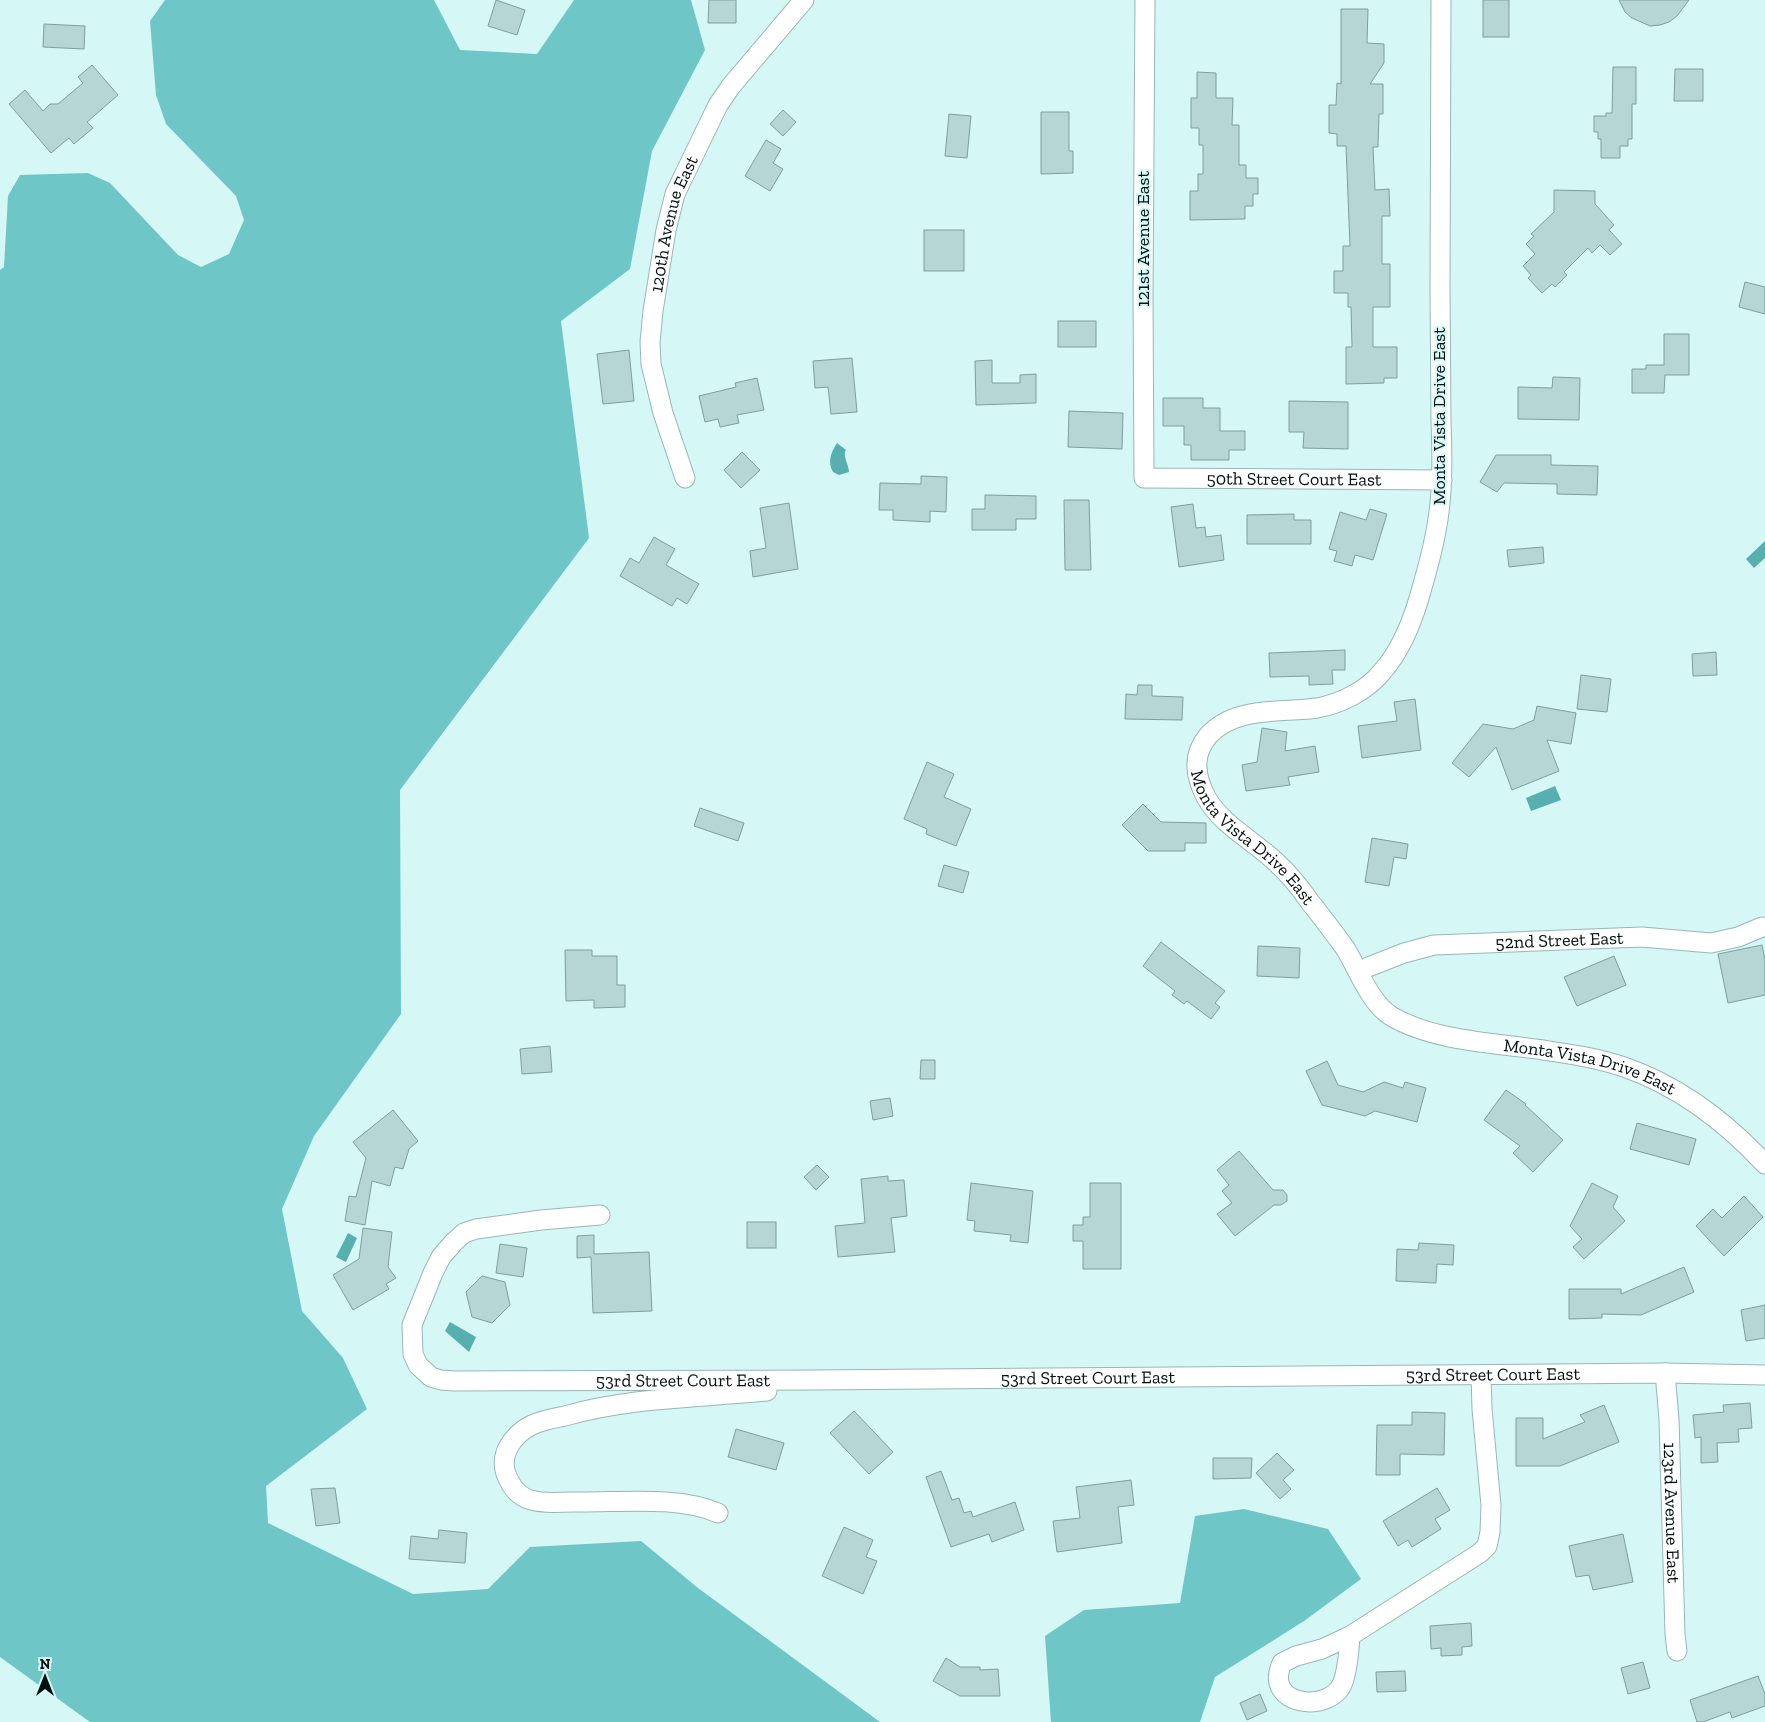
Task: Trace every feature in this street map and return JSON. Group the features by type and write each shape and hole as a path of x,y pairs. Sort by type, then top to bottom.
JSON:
{"street":[{"name":"120th Avenue East","path":"685,478 663,413 651,364 650,342 653,312 666,230 675,194 718,105 731,86 804,0"},
{"name":"121st Avenue East","path":"1144,478 1145,0"},
{"name":"Monta Vista Drive East","path":"1441,0 1440,321 1442,480 1434,546 1416,610 1397,650 1381,673 1369,684 1346,699 1318,707 1239,716 1216,729 1201,746 1197,757 1196,768 1200,783 1215,811 1278,864 1314,907 1344,948 1376,1002 1386,1013 1424,1030 1486,1043 1544,1050 1597,1060 1642,1074 1707,1111 1728,1126 1765,1164"},
{"name":"50th Street Court East","path":"1144,478 1442,480"},
{"name":"52nd Street East","path":"1358,971 1404,953 1434,945 1642,937 1712,943 1738,937 1762,927"},
{"name":"53rd Street Court East","path":"600,1215 541,1220 476,1229 464,1233 441,1257 412,1325 413,1354 418,1365 431,1377 455,1381 1765,1375"},
{"name":"123rd Avenue East","path":"1665,1374 1669,1418 1677,1652"},
{"path":"1350,1636 1480,1553 1487,1546 1490,1532 1491,1506 1482,1409 1481,1375"},
{"path":"718,1513 705,1507 656,1501 543,1502 530,1500 515,1491 510,1484 505,1471 505,1455 511,1442 534,1424 588,1409 652,1399 726,1395 786,1388 806,1380"}],"shaded area":[{"path":"165,0 434,0 460,50 537,54 574,0 691,0 705,50 652,151 630,269 561,321 589,538 400,790 401,1014 314,1136 282,1209 302,1311 343,1358 367,1409 266,1486 268,1523 413,1594 488,1589 530,1547 641,1541 698,1588 880,1722 90,1722 0,1657 0,270 4,267 8,196 20,175 88,173 110,183 178,255 201,267 229,254 244,220 236,196 166,124 156,95 150,21"},
{"path":"837,443 846,450 845,455 849,472 839,475 833,472 830,465 832,453"},
{"path":"1765,541 1765,558 1754,568 1746,559"},
{"path":"1555,786 1561,800 1531,811 1526,798"},
{"path":"348,1233 357,1238 346,1262 336,1257"},
{"path":"450,1322 476,1337 469,1352 445,1331"},
{"path":"1244,1509 1328,1529 1361,1579 1304,1621 1215,1677 1200,1722 1051,1722 1045,1636 1084,1610 1180,1603 1195,1516"}],"building":[{"path":"496,0 525,10 517,35 488,26"},
{"path":"709,0 736,0 736,23 708,23"},
{"path":"1483,0 1509,0 1509,37 1483,37"},
{"path":"1619,0 1689,0 1677,16 1669,22 1650,26 1632,18 1625,12"},
{"path":"1341,9 1368,9 1367,43 1384,44 1384,63 1370,84 1383,84 1383,114 1379,114 1378,147 1373,147 1375,190 1389,189 1390,216 1382,216 1382,264 1390,264 1390,307 1373,307 1373,347 1397,347 1397,378 1384,378 1384,383 1346,384 1346,347 1352,347 1351,307 1348,307 1348,293 1334,293 1334,271 1343,271 1343,246 1350,246 1346,146 1337,146 1337,134 1329,133 1329,105 1336,105 1337,83 1341,84"},
{"path":"44,24 85,26 84,49 43,47"},
{"path":"92,65 118,95 87,122 93,128 74,144 69,138 51,153 9,104 25,90 43,111 50,104 58,104 83,83 78,77"},
{"path":"1613,67 1636,67 1636,104 1632,104 1632,139 1628,139 1628,146 1620,146 1620,158 1601,158 1601,139 1598,139 1598,132 1594,132 1594,116 1606,116 1606,113 1612,113"},
{"path":"1675,69 1703,69 1703,101 1674,101"},
{"path":"1197,72 1216,73 1216,98 1233,98 1232,125 1239,125 1239,165 1246,165 1246,178 1258,178 1258,194 1253,194 1253,206 1245,206 1245,219 1190,220 1190,191 1198,191 1198,174 1203,174 1203,145 1199,145 1199,128 1191,128 1191,98 1197,98"},
{"path":"783,110 796,122 783,136 770,124"},
{"path":"1041,112 1069,112 1069,151 1073,151 1073,173 1041,174"},
{"path":"949,114 971,116 967,158 945,156"},
{"path":"766,140 781,149 773,163 783,169 770,191 745,176"},
{"path":"1554,190 1595,191 1595,204 1614,225 1609,230 1622,244 1610,255 1600,245 1592,253 1588,248 1564,272 1567,275 1555,287 1552,284 1542,293 1528,278 1531,275 1523,266 1535,254 1526,244 1534,236 1531,234 1554,212"},
{"path":"924,230 964,230 964,271 924,271"},
{"path":"1745,282 1765,287 1765,314 1739,307"},
{"path":"1058,321 1096,321 1096,347 1058,347"},
{"path":"1664,334 1689,334 1689,375 1665,375 1664,393 1632,393 1632,369 1646,369 1646,365 1664,365"},
{"path":"629,350 634,401 603,404 597,354"},
{"path":"852,358 857,412 831,414 828,387 815,388 813,361"},
{"path":"992,360 992,383 1020,383 1020,375 1036,374 1036,403 976,405 975,361"},
{"path":"1553,377 1580,378 1579,420 1518,419 1518,387 1552,388"},
{"path":"757,378 764,410 737,415 739,423 720,427 718,419 705,422 699,396 736,387 735,383"},
{"path":"1163,398 1203,398 1203,408 1220,408 1220,431 1245,431 1245,450 1229,450 1229,460 1191,460 1191,445 1184,445 1184,426 1163,426"},
{"path":"1289,401 1348,402 1348,449 1303,448 1304,432 1289,432"},
{"path":"1069,411 1123,413 1122,449 1068,447"},
{"path":"742,452 760,470 741,488 724,470"},
{"path":"1496,455 1551,455 1551,465 1598,466 1597,495 1557,494 1557,484 1504,483 1497,492 1480,482"},
{"path":"921,476 947,477 946,512 930,511 930,522 893,520 893,510 879,510 880,483 921,484"},
{"path":"985,495 1036,496 1036,519 1016,519 1016,530 972,530 972,509 985,509"},
{"path":"1064,500 1089,500 1091,570 1065,570"},
{"path":"789,503 798,569 753,577 750,551 766,548 760,508"},
{"path":"1193,504 1196,528 1205,527 1206,537 1221,535 1224,560 1179,567 1171,507"},
{"path":"1370,509 1387,514 1373,560 1355,555 1352,566 1334,561 1337,551 1329,549 1340,512 1366,520"},
{"path":"1294,514 1294,520 1311,520 1311,544 1247,544 1247,515"},
{"path":"654,537 675,549 666,565 699,584 687,604 677,598 672,606 620,576 630,558 639,563"},
{"path":"1543,547 1544,563 1509,567 1507,550"},
{"path":"1345,650 1345,670 1332,670 1333,684 1309,685 1309,676 1270,677 1269,653"},
{"path":"1716,652 1717,675 1693,676 1692,654"},
{"path":"1581,675 1611,679 1607,712 1577,709"},
{"path":"1138,685 1152,685 1152,696 1183,697 1182,720 1125,719 1126,694 1137,695"},
{"path":"1415,699 1421,750 1362,758 1358,726 1397,721 1394,702"},
{"path":"1537,706 1576,713 1571,744 1547,740 1559,771 1512,790 1496,747 1469,777 1452,763 1483,724 1513,729 1534,720"},
{"path":"1262,728 1287,732 1285,751 1315,746 1319,772 1288,777 1290,785 1246,791 1242,765 1257,762"},
{"path":"927,762 954,774 944,797 971,809 956,846 926,834 927,829 904,819"},
{"path":"1143,804 1161,822 1206,823 1206,843 1185,843 1185,851 1148,851 1122,825"},
{"path":"700,808 744,823 738,841 694,826"},
{"path":"1372,838 1408,844 1406,859 1394,857 1389,886 1365,882"},
{"path":"944,865 969,872 963,893 938,886"},
{"path":"1161,942 1225,991 1215,1003 1220,1007 1211,1019 1187,1001 1184,1004 1172,995 1175,991 1143,966"},
{"path":"1762,945 1765,960 1765,995 1728,1003 1718,954"},
{"path":"1258,946 1300,948 1299,978 1257,976"},
{"path":"565,950 592,950 592,956 617,956 617,985 625,985 625,1007 594,1008 594,1000 566,1001"},
{"path":"1614,956 1626,985 1577,1006 1564,977"},
{"path":"550,1046 552,1072 522,1074 520,1049"},
{"path":"921,1060 935,1060 935,1079 920,1079"},
{"path":"1327,1061 1338,1085 1363,1092 1384,1082 1403,1088 1405,1082 1426,1088 1417,1122 1375,1111 1365,1116 1322,1105 1306,1071"},
{"path":"1506,1090 1526,1104 1563,1140 1533,1172 1513,1153 1520,1146 1484,1120"},
{"path":"890,1098 893,1116 873,1120 870,1101"},
{"path":"393,1110 418,1141 409,1149 403,1169 395,1167 390,1186 372,1181 365,1225 345,1221 349,1196 356,1197 366,1158 353,1142"},
{"path":"1637,1123 1696,1139 1689,1165 1630,1149"},
{"path":"1239,1151 1273,1190 1283,1190 1287,1195 1287,1201 1281,1205 1274,1205 1235,1236 1217,1214 1232,1203 1222,1191 1229,1185 1217,1170"},
{"path":"817,1165 829,1177 816,1190 804,1177"},
{"path":"888,1176 888,1181 904,1180 907,1216 891,1218 895,1252 838,1257 835,1226 865,1223 861,1179"},
{"path":"971,1183 1033,1191 1028,1243 1010,1241 1011,1235 974,1231 975,1221 967,1220"},
{"path":"1090,1183 1121,1183 1121,1269 1083,1269 1083,1241 1073,1241 1073,1225 1083,1225 1083,1217 1090,1217"},
{"path":"1592,1183 1618,1196 1613,1207 1625,1221 1584,1259 1573,1247 1582,1239 1570,1226"},
{"path":"1744,1196 1763,1217 1724,1256 1696,1226 1713,1209 1722,1218"},
{"path":"747,1222 776,1222 776,1248 747,1248"},
{"path":"363,1228 392,1232 388,1267 396,1278 386,1284 389,1289 353,1310 333,1275 359,1259"},
{"path":"594,1235 594,1254 649,1252 652,1311 593,1313 591,1257 577,1258 577,1236"},
{"path":"1419,1243 1454,1245 1453,1265 1437,1264 1436,1283 1396,1281 1397,1249 1418,1250"},
{"path":"500,1244 527,1248 523,1277 496,1273"},
{"path":"1684,1267 1694,1292 1641,1315 1602,1314 1602,1318 1569,1319 1569,1289 1621,1289 1621,1294"},
{"path":"482,1276 505,1282 510,1305 492,1323 472,1317 466,1292"},
{"path":"1765,1305 1765,1338 1746,1341 1741,1310"},
{"path":"1750,1403 1752,1428 1738,1429 1739,1442 1717,1443 1718,1462 1701,1463 1701,1437 1695,1438 1693,1415 1724,1412 1723,1405"},
{"path":"1604,1405 1619,1442 1560,1466 1516,1466 1516,1418 1543,1418 1543,1439 1585,1422 1580,1415"},
{"path":"854,1411 893,1452 869,1474 830,1433"},
{"path":"1412,1412 1445,1413 1444,1455 1400,1454 1400,1475 1376,1475 1377,1425 1412,1425"},
{"path":"736,1429 784,1443 776,1470 728,1457"},
{"path":"1277,1453 1294,1470 1283,1480 1291,1489 1280,1499 1256,1473"},
{"path":"1213,1458 1252,1458 1251,1478 1213,1479"},
{"path":"941,1471 952,1500 959,1498 964,1513 971,1511 973,1517 1015,1502 1024,1530 992,1542 989,1534 951,1547 926,1477"},
{"path":"1131,1480 1134,1505 1118,1507 1122,1543 1057,1552 1053,1521 1080,1518 1076,1487"},
{"path":"335,1488 340,1523 316,1526 311,1489"},
{"path":"1437,1488 1450,1510 1435,1519 1441,1529 1412,1547 1408,1540 1398,1546 1383,1521"},
{"path":"844,1527 873,1540 866,1557 877,1561 863,1594 822,1576"},
{"path":"439,1530 467,1533 465,1563 409,1559 411,1536 438,1539"},
{"path":"1623,1534 1633,1582 1593,1590 1589,1575 1576,1577 1569,1546"},
{"path":"1471,1623 1472,1646 1462,1647 1462,1655 1441,1656 1441,1648 1431,1649 1430,1626"},
{"path":"946,1658 960,1667 980,1667 980,1670 998,1669 1000,1696 960,1696 933,1681"},
{"path":"1643,1662 1650,1688 1628,1694 1621,1668"},
{"path":"1405,1671 1406,1691 1377,1692 1376,1672"},
{"path":"1758,1676 1765,1694 1765,1706 1732,1718 1730,1712 1703,1722 1697,1722 1690,1700"},
{"path":"1260,1694 1267,1711 1247,1720 1240,1703"}]}
